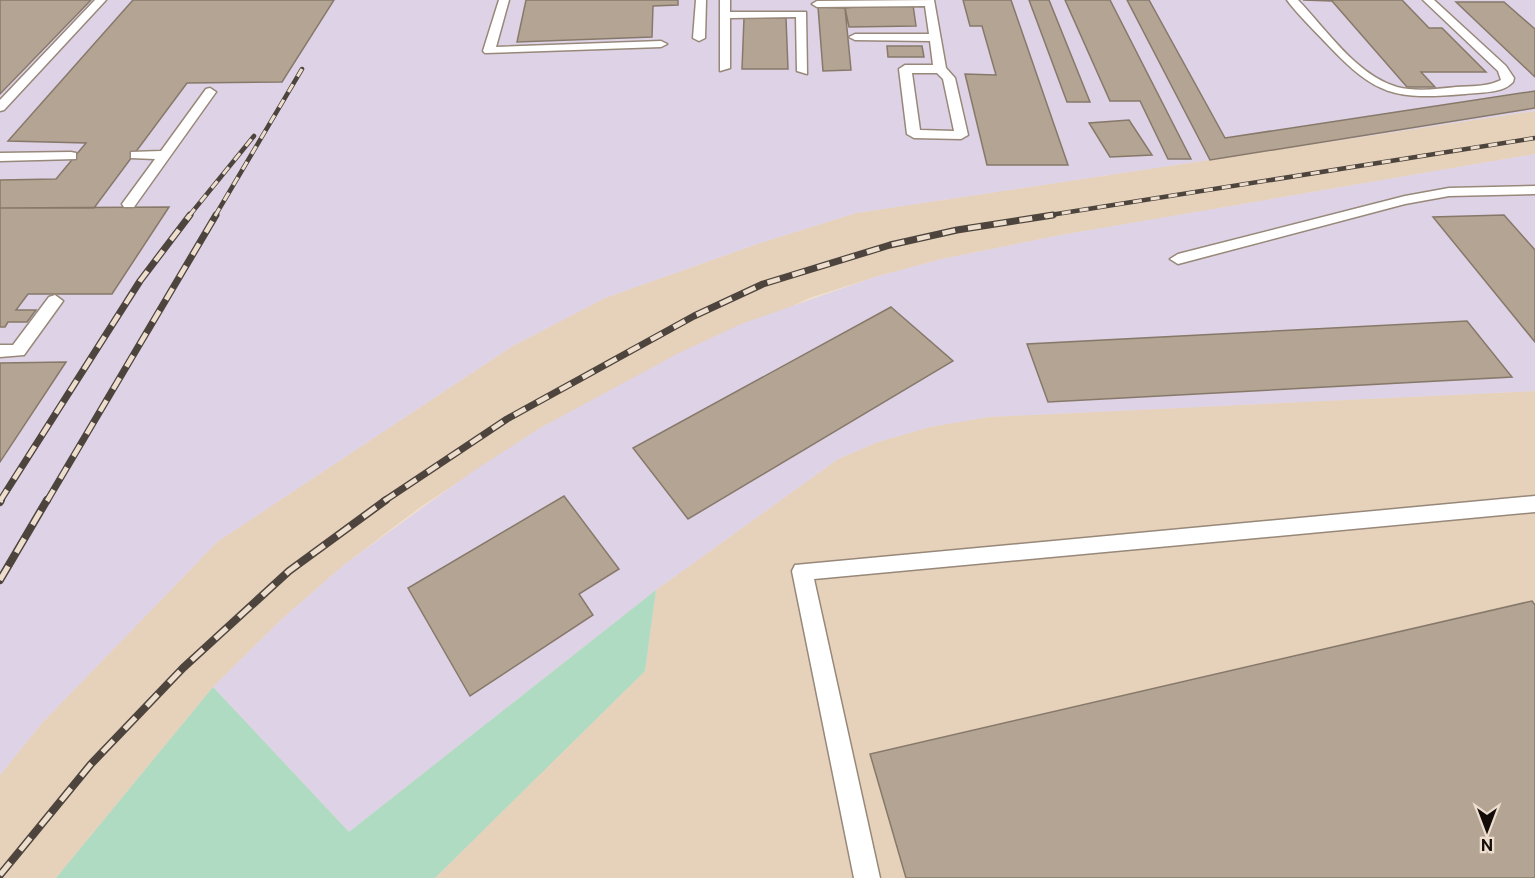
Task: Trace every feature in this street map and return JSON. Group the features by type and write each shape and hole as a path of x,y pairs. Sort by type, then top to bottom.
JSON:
{"lane":[{"path":"0,107 101,0"},
{"path":"504,0 489,51 661,44"},
{"path":"699,38 701,0"},
{"path":"724,68 725,0"},
{"path":"1292,0 1360,72 1391,90 1423,95 1490,88 1507,82 1508,78 1502,69 1428,0"},
{"path":"817,4 929,1 940,69 949,78 961,135 914,134 905,69 940,69"},
{"path":"725,15 802,14 803,71"},
{"path":"855,37 935,38"},
{"path":"129,204 210,92"},
{"path":"136,155 165,155"},
{"path":"0,157 66,160 0,165"},
{"path":"1178,259 1427,196 1449,192 1535,190"},
{"path":"0,351 18,351 55,301"},
{"path":"867,878 802,571 1535,504"}],"shaded area":[{"path":"0,0 1535,0 1535,111 856,213 760,243 605,298 511,347 217,542 42,723 0,775"},
{"path":"1535,111 1535,154 1061,235 942,259 809,298 540,428 419,508 345,564 283,618 213,687 56,878 0,878 0,775 42,723 217,542 511,347 605,298 760,243 856,213"},
{"path":"1535,154 1535,391 988,417 930,427 878,442 838,459 656,590 349,832 213,687 283,618 345,564 472,472 540,428 677,354 741,324 875,277 942,259 1061,235"},
{"path":"1535,391 1535,878 435,878 645,671 656,590 838,459 878,442 930,427 988,417"}],"green space":[{"path":"656,590 645,671 435,878 56,878 213,687 349,832"}],"building":[{"path":"0,0 91,0 0,94"},
{"path":"133,0 334,0 282,82 187,83 94,208 0,208 0,180 56,179 86,143 8,141"},
{"path":"526,0 678,0 678,5 653,6 652,37 517,42"},
{"path":"963,0 1011,0 1068,165 987,165 965,74 996,75 982,26 970,26"},
{"path":"1029,0 1049,0 1090,102 1067,102"},
{"path":"1065,0 1110,0 1191,159 1168,159 1140,101 1110,101"},
{"path":"1127,0 1149,0 1225,138 1535,91 1535,108 1210,160"},
{"path":"1303,0 1402,0 1429,28 1442,28 1486,72 1421,72 1435,87 1407,87 1332,1"},
{"path":"1456,2 1504,2 1535,29 1535,77"},
{"path":"913,5 916,26 849,27 845,8"},
{"path":"818,7 845,8 851,70 823,71"},
{"path":"744,18 786,18 788,69 742,69"},
{"path":"887,46 922,46 924,57 888,57"},
{"path":"1129,120 1152,155 1110,157 1089,123"},
{"path":"169,207 112,294 28,294 16,310 36,310 27,322 8,322 5,327 0,327 0,208"},
{"path":"1504,215 1535,250 1535,342 1433,217"},
{"path":"891,307 953,361 688,519 633,448"},
{"path":"1467,321 1512,377 1048,402 1027,344"},
{"path":"66,362 0,462 0,363"},
{"path":"564,496 619,569 579,594 593,615 470,696 408,588"},
{"path":"1532,601 1535,605 1535,878 906,878 870,754"}],"railway":[{"path":"215,216 302,69"},
{"path":"189,216 254,136"},
{"path":"1044,216 1535,138"},
{"path":"0,501 140,281 190,215"},
{"path":"47,501 216,215"},
{"path":"384,501 507,419 694,316 763,284 890,245 957,230 1053,215"},
{"path":"0,580 47,500"},
{"path":"0,875 91,764 183,668 289,571 386,500"}]}
